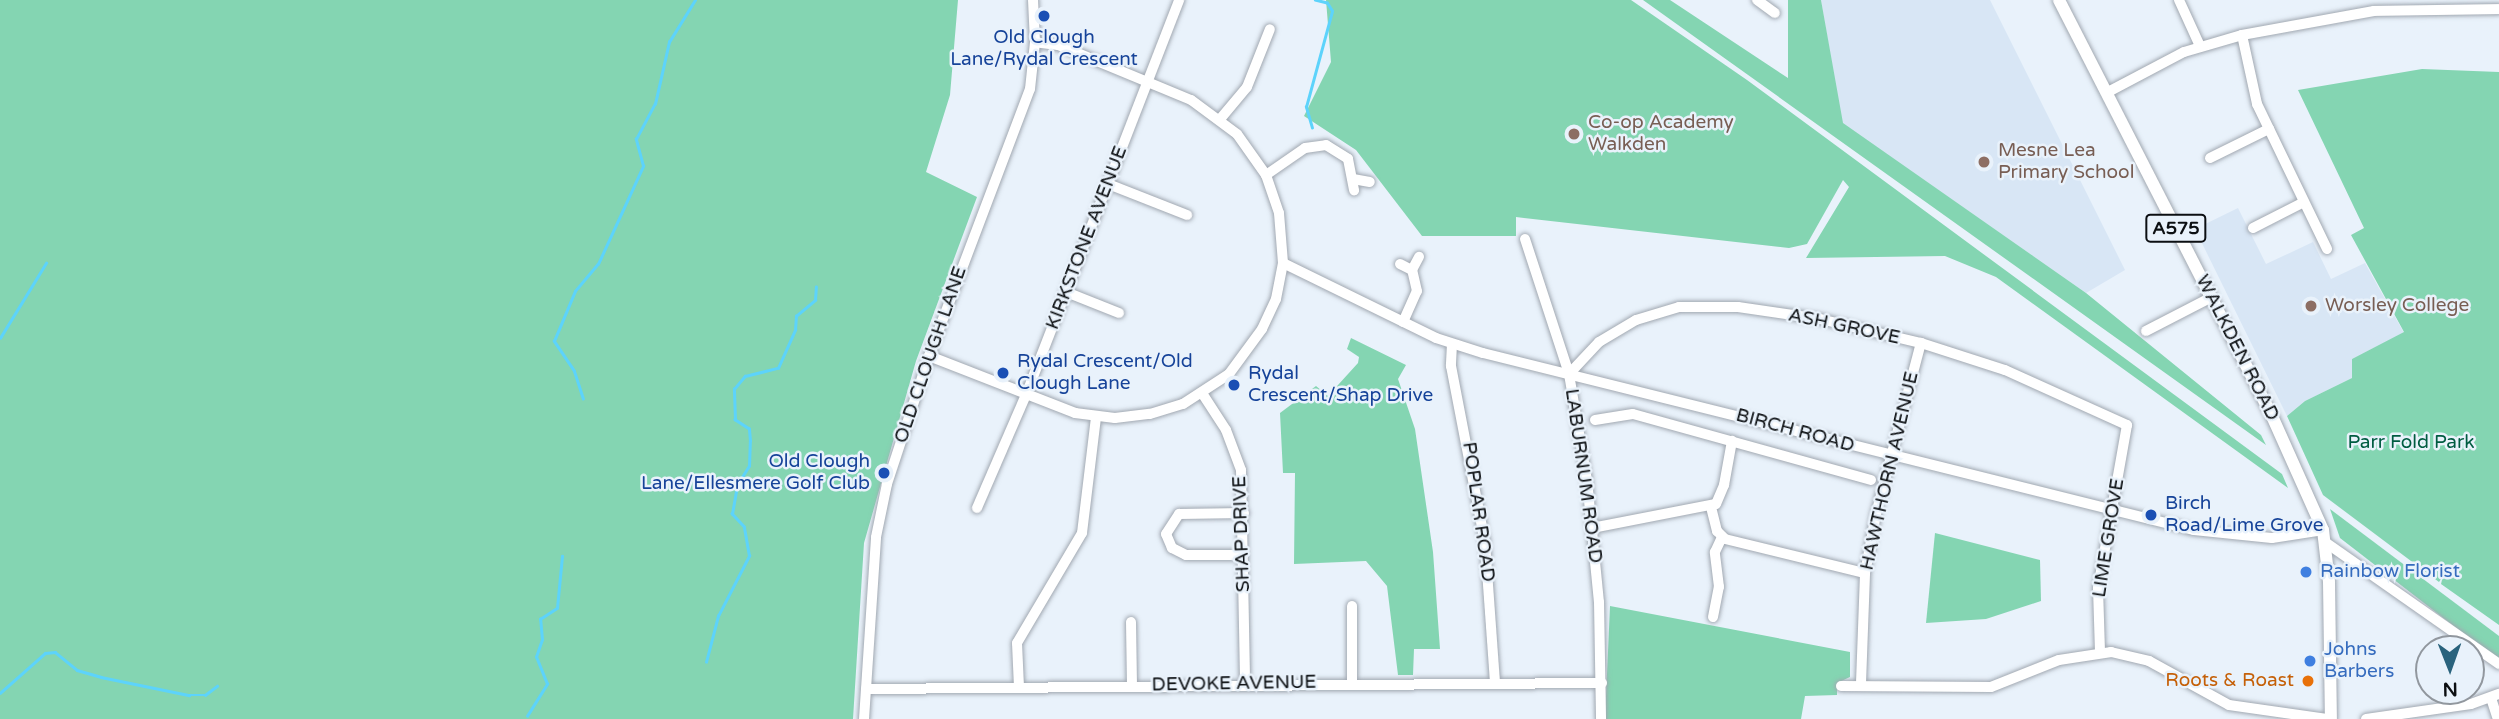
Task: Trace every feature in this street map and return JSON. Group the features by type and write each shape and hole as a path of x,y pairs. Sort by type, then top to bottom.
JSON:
{"main road":[{"name":"WALKDEN ROAD","path":"2059,0 2212,297 2292,457 2315,510 2324,536 2329,719"}],"street":[{"name":"OLD CLOUGH LANE","path":"864,719 876,537 887,484 929,356 1023,110 1035,41 1033,0"},
{"name":"KIRKSTONE AVENUE","path":"977,508 1026,395 1179,0"},
{"path":"1757,0 1771,7"},
{"path":"2182,3 2200,46"},
{"path":"2108,92 2200,46 2242,35 2374,12 2499,9"},
{"path":"1221,118 1247,87 1270,29"},
{"path":"2242,35 2253,95 2327,249"},
{"path":"929,356 1026,395 1096,417 1150,414 1202,393 1229,374 1262,329 1276,299 1283,263 1279,213 1266,176 1247,145 1221,118 1148,81 1058,45 1035,41"},
{"path":"2210,158 2269,129"},
{"path":"1266,176 1305,148 1319,144 1343,153 1353,184 1370,182"},
{"path":"1108,184 1187,215"},
{"path":"2253,228 2304,202"},
{"name":"LABURNUM ROAD","path":"1525,239 1569,374 1592,528 1602,684 1601,719"},
{"path":"1403,321 1417,291 1412,270 1419,257"},
{"name":"BIRCH ROAD","path":"1283,263 1452,344 2111,510 2253,537 2324,536"},
{"path":"1400,264 1412,270"},
{"path":"1066,292 1119,313"},
{"path":"2146,331 2212,297"},
{"name":"ASH GROVE","path":"1569,374 1613,332 1662,310 1694,305 1820,319 1922,343 2005,370 2126,425"},
{"name":"HAWTHORN AVENUE","path":"1861,683 1865,573 1891,456 1922,343"},
{"name":"POPLAR ROAD","path":"1452,344 1451,366 1485,543 1495,682"},
{"name":"SHAP DRIVE","path":"1202,393 1234,447 1244,513 1244,684"},
{"path":"1595,419 1609,412 1633,414 1857,472 1871,480"},
{"path":"1019,687 1017,643 1082,533 1096,417"},
{"name":"LIME GROVE","path":"2100,652 2098,588 2126,425"},
{"path":"1592,528 1711,507 1722,493 1732,441"},
{"path":"1711,507 1722,537 1715,552 1719,587 1713,617"},
{"path":"1244,513 1185,513 1172,519 1166,534 1172,548 1186,555 1244,555"},
{"path":"2324,536 2499,664"},
{"path":"1722,537 1865,573"},
{"path":"1352,606 1352,682"},
{"path":"1131,622 1132,685"},
{"path":"1840,686 1861,683 1991,687 2059,660 2100,652 2149,661 2229,705 2329,719"},
{"name":"DEVOKE AVENUE","path":"866,689 1352,682 1602,684"},
{"path":"2366,719 2495,696 2498,719"}],"shaded area":[{"name":"Mesne Lea Primary School","path":"1821,0 1990,0 2125,270 2086,293 1842,123"},
{"name":"Worsley College","path":"2238,208 2266,264 2313,242 2331,279 2365,263 2404,333 2352,359 2352,378 2305,401 2287,416 2195,229"}],"green space":[{"path":"0,0 958,0 950,95 926,172 977,197 916,361 864,543 853,719 0,719"},
{"name":"Co-op Academy Walkden","path":"1326,0 1631,0 1747,80 2282,474 2288,488 1996,277 1945,256 1806,258 1849,187 1843,180 1807,244 1789,248 1516,217 1516,236 1422,236 1356,150 1304,116 1331,62"},
{"path":"1643,0 1670,0 1788,78 1788,0 1821,0 1843,123 2086,293 2261,435 2266,445"},
{"name":"Parr Fold Park","path":"2422,69 2499,72 2499,625 2441,584 2443,576 2439,582 2323,495 2287,416 2305,401 2352,378 2352,359 2404,332 2351,235 2364,228 2298,90"},
{"path":"1351,338 1406,365 1398,379 1415,429 1433,552 1440,649 1414,649 1413,675 1398,675 1387,586 1366,561 1294,564 1295,473 1283,473 1280,413 1316,386 1328,396 1358,363 1359,357 1347,349"},
{"path":"2330,509 2499,636 2499,661 2485,650 2485,635 2465,635 2340,538"},
{"path":"1935,533 2040,560 2041,601 1986,619 1926,623"},
{"path":"1610,606 1850,652 1850,677 1837,683 1837,695 1805,696 1801,719 1605,719"}],"waterway":[{"path":"583,399 574,371 554,341 575,291 598,264 643,166 636,139 655,104 669,42 695,0"},
{"path":"1312,128 1306,107 1332,11 1327,3 1315,0"},
{"path":"0,338 46,263"},
{"path":"706,662 718,616 749,556 744,527 732,514 737,485 749,466 750,441 749,429 735,420 734,389 745,376 778,368 795,330 796,316 815,300 816,287"},
{"path":"527,716 547,684 536,657 542,640 540,619 557,608 562,556"},
{"path":"0,693 45,653 55,652 77,670 101,677 189,695 205,695 217,686"}],"place":[{"name":"Old Clough Lane/Rydal Crescent","path":"1044,16"},
{"name":"Co-op Academy Walkden","path":"1574,134"},
{"name":"Mesne Lea Primary School","path":"1984,162"},
{"name":"Worsley College","path":"2311,306"},
{"name":"Rydal Crescent/Old Clough Lane","path":"1003,373"},
{"name":"Rydal Crescent/Shap Drive","path":"1234,385"},
{"name":"Old Clough Lane/Ellesmere Golf Club","path":"884,473"},
{"name":"Birch Road/Lime Grove","path":"2151,515"},
{"name":"Rainbow Florist","path":"2306,572"},
{"name":"Johns Barbers","path":"2310,661"},
{"name":"Roots & Roast","path":"2308,681"}]}
